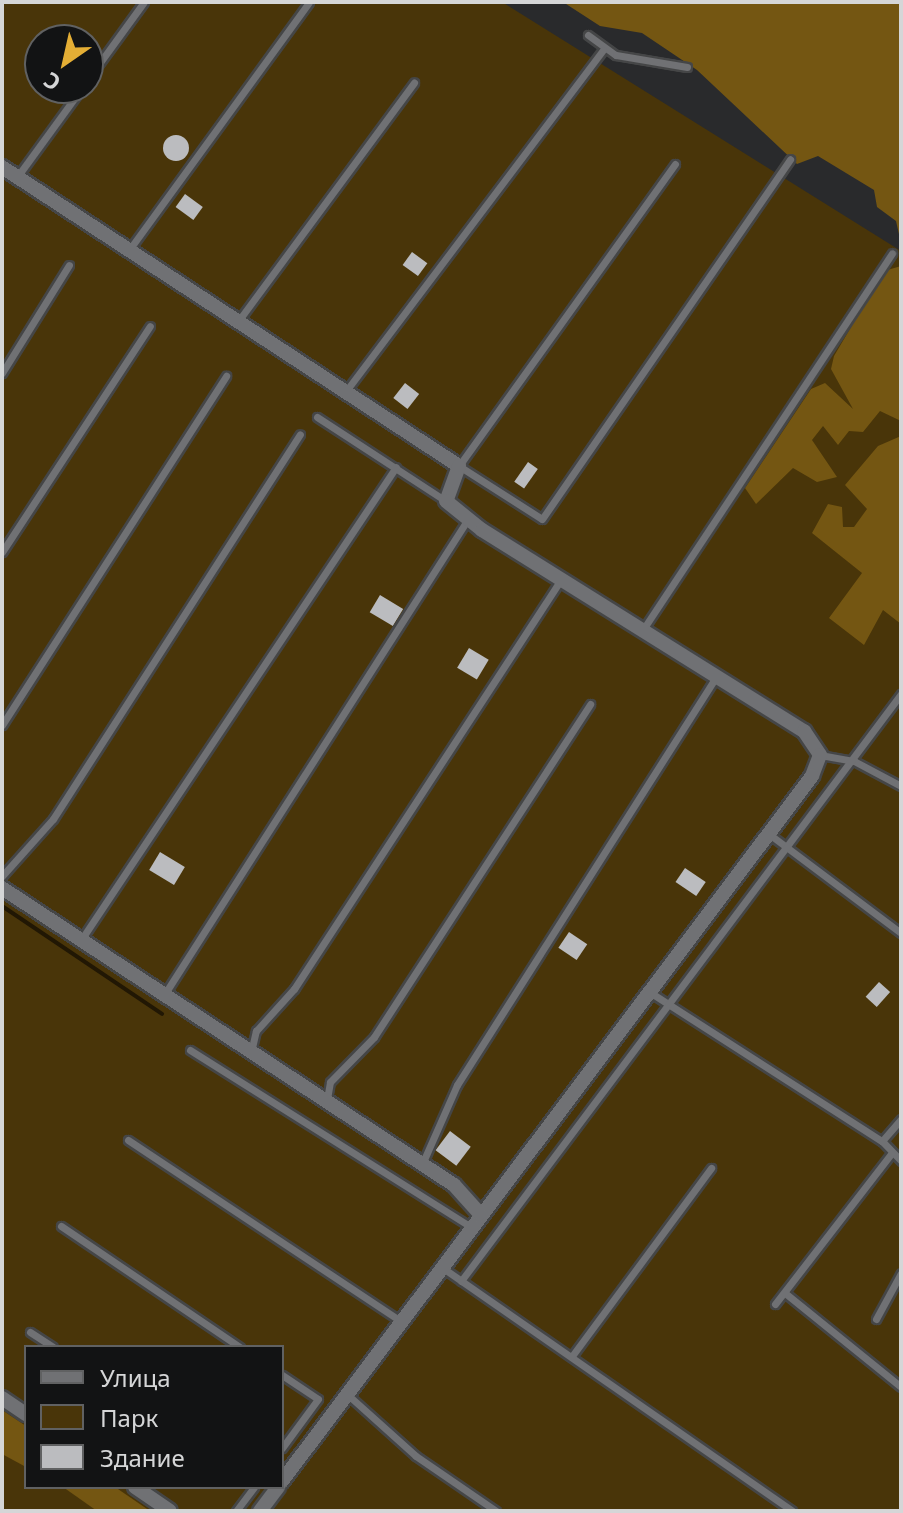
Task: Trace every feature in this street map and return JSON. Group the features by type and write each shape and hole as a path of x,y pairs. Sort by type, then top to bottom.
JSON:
{"street":[{"path":"2,167 459,466 446,501 468,519 560,581 804,731 820,755 812,776 469,1226 284,1478"},
{"path":"2,888 251,1056 422,1166 479,1213"},
{"path":"2,1398 24,1413"},
{"path":"138,1489 170,1511"},
{"path":"260,1511 276,1489"}],"lane":[{"path":"104,57 144,2"},
{"path":"129,250 309,2"},
{"path":"588,35 603,50 687,67"},
{"path":"346,391 603,50"},
{"path":"239,320 414,83"},
{"path":"17,177 70,104"},
{"path":"675,164 459,466 548,517 790,159"},
{"path":"642,631 892,253"},
{"path":"2,373 69,265"},
{"path":"2,552 150,326"},
{"path":"2,725 226,376"},
{"path":"317,417 446,501"},
{"path":"2,876 53,819 300,434"},
{"path":"81,940 396,467"},
{"path":"164,995 468,519"},
{"path":"251,1056 256,1031 294,989 560,581"},
{"path":"422,1166 457,1085 717,676"},
{"path":"461,1281 790,850 901,694"},
{"path":"328,1106 330,1082 374,1037 590,704"},
{"path":"820,755 854,761 901,786"},
{"path":"767,833 901,933"},
{"path":"647,990 882,1141 891,1154 901,1161"},
{"path":"190,1050 469,1226"},
{"path":"882,1141 901,1119"},
{"path":"128,1140 400,1321"},
{"path":"775,1304 891,1154"},
{"path":"572,1356 711,1168"},
{"path":"61,1226 237,1345"},
{"path":"440,1266 792,1511"},
{"path":"876,1319 901,1273"},
{"path":"785,1293 901,1387"},
{"path":"30,1332 50,1345"},
{"path":"284,1376 318,1399 284,1445"},
{"path":"347,1394 416,1456 496,1511"},
{"path":"236,1511 252,1489"}],"green space":[{"path":"2,2 502,2 901,251 901,1511 2,1511"}],"shaded area":[{"path":"563,2 901,2 901,243 896,221 877,207 874,190 818,156 797,164 697,70 642,33 600,26"},
{"path":"901,266 901,421 880,411 863,432 849,431 838,445 823,426 812,440 837,477 817,482 793,468 756,504 745,488 811,389 825,383 853,409 831,369 834,356 884,271"},
{"path":"901,436 901,624 883,610 864,645 829,618 862,573 812,533 828,504 842,507 843,527 854,527 867,509 845,485 878,446"},
{"path":"2,1410 24,1425 24,1466 2,1454"},
{"path":"66,1489 118,1489 150,1511 97,1511"}],"building":[{"path":"176,135 185,139 189,148 185,157 176,161 167,157 163,148 167,139"},
{"path":"185,194 203,207 193,220 176,207"},
{"path":"412,252 427,263 418,276 403,265"},
{"path":"405,383 419,394 407,409 393,398"},
{"path":"528,462 538,469 524,489 514,482"},
{"path":"380,595 403,609 393,626 370,612"},
{"path":"469,648 489,660 477,680 457,668"},
{"path":"160,852 185,867 174,885 149,870"},
{"path":"685,868 706,882 696,896 675,882"},
{"path":"569,932 587,944 577,960 558,948"},
{"path":"879,982 890,992 877,1007 866,997"},
{"path":"450,1131 471,1147 456,1166 436,1150"}],"waterway":[{"path":"2,906 162,1014"}]}
